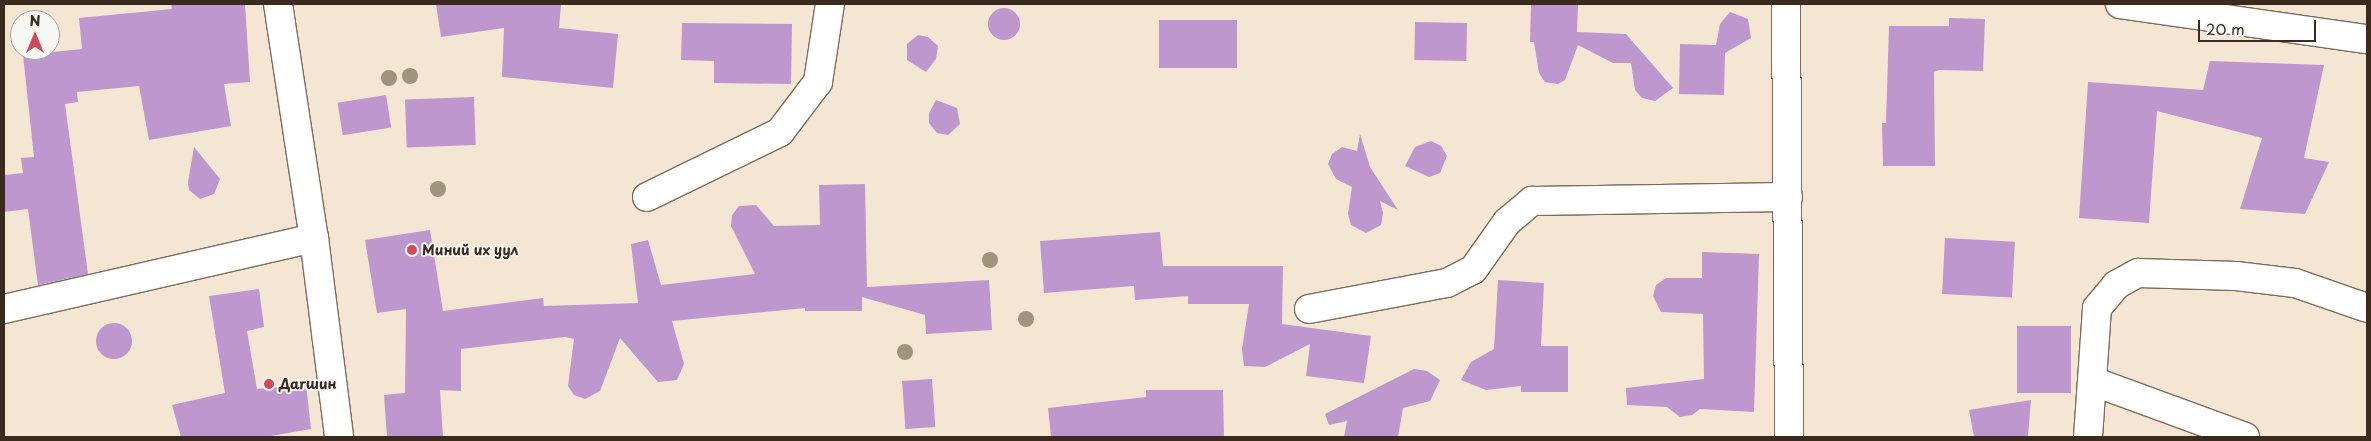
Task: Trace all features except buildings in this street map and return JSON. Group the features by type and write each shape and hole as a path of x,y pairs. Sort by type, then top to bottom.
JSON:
{"street":[{"path":"278,4 314,238 339,437"},
{"path":"647,198 780,132 818,82 830,4"},
{"path":"1786,4 1789,437"},
{"path":"2120,4 2367,38"},
{"path":"1309,310 1447,283 1473,270 1507,222 1532,201 1788,197"},
{"path":"4,309 314,238"},
{"path":"2088,437 2098,308 2116,285 2138,273 2236,276 2294,283 2367,308"},
{"path":"2092,381 2244,437"}],"place":[{"name":"Миний их уул","path":"412,250"},
{"name":"Дагшин","path":"269,384"}]}
